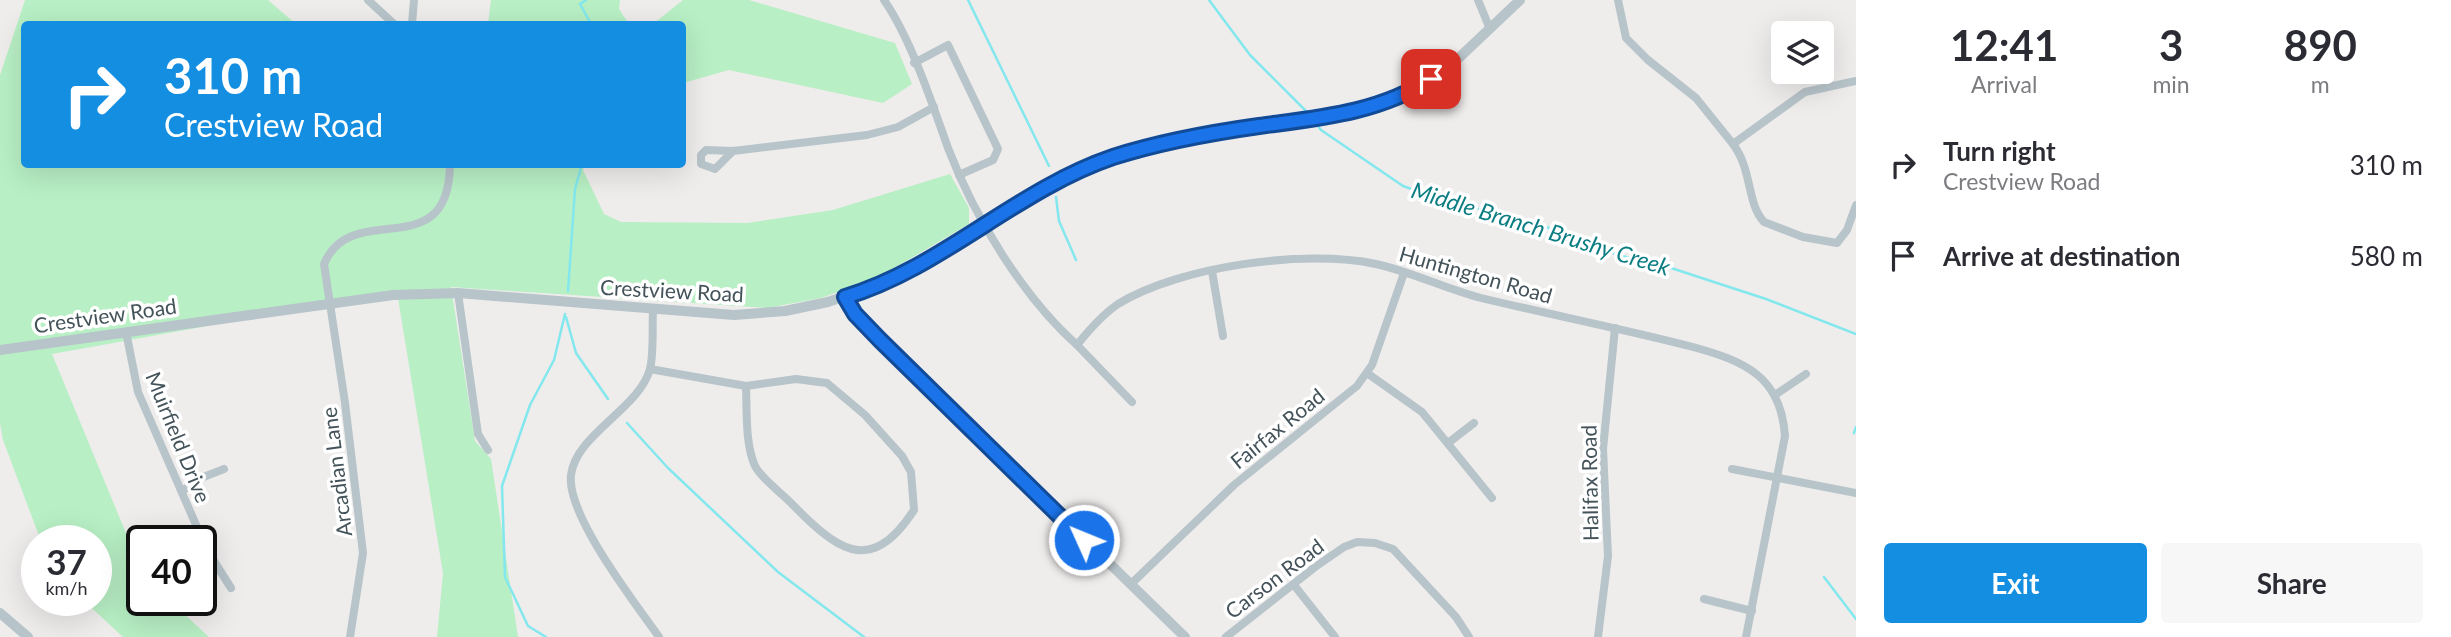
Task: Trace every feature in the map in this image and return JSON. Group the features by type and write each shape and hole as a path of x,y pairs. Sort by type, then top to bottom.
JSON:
{"street":[{"path":"368,0 391,21"},
{"path":"412,21 414,0"},
{"path":"884,0 934,107 959,175 984,224 1032,296 1055,325 1132,402"},
{"path":"1478,0 1490,29"},
{"name":"Crestview Road","path":"0,350 393,295 458,293 653,311 734,315 785,311 845,297 886,282 1067,176 1113,158 1178,140 1364,109 1418,88 1445,71 1520,0"},
{"path":"1618,0 1626,38 1648,60 1696,98 1732,144 1747,168 1753,201 1764,222 1803,237 1837,243 1847,230 1856,205"},
{"path":"914,63 947,44 998,149 993,160 959,175"},
{"path":"1732,144 1805,92 1856,81"},
{"path":"733,151 867,135 898,127 934,107"},
{"name":"Arcadian Lane","path":"350,637 363,553 345,403 324,264 328,254 354,235 422,222 434,216 446,196 450,168"},
{"name":"Huntington Road","path":"1076,345 1108,311 1152,289 1212,271 1268,260 1308,257 1355,260 1477,297 1615,328 1739,362 1755,370 1775,395 1783,415 1785,436 1746,637"},
{"path":"1212,271 1223,336"},
{"name":"Fairfax Road","path":"1131,584 1208,508 1357,386 1367,373 1404,273"},
{"path":"458,293 478,434 488,450"},
{"path":"845,297 855,314 880,340 1185,637"},
{"path":"653,311 650,369 641,387 581,452 573,467 571,484 574,499 610,568 660,637"},
{"name":"Halifax Road","path":"1598,637 1608,556 1603,449 1615,328"},
{"name":"Muirfield Drive","path":"126,332 138,392 207,550 231,588"},
{"path":"650,369 746,386 796,379 827,383 865,415 902,456 911,472 914,510 885,546 857,552 846,550 798,510 756,467 749,437 746,386"},
{"path":"1367,373 1422,412 1492,498"},
{"path":"1775,395 1806,374"},
{"path":"1448,443 1474,422"},
{"path":"182,491 201,478 224,469"},
{"path":"1732,469 1856,494"},
{"name":"Carson Road","path":"1226,637 1343,547 1357,542 1375,543 1393,550 1456,617 1468,637"},
{"path":"1294,586 1335,637"},
{"path":"1703,599 1752,611"},
{"path":"0,613 28,637"}],"green space":[{"path":"25,0 268,0 292,21 21,21 21,168 584,168 604,214 621,222 748,223 833,210 950,174 969,208 969,224 879,277 821,298 767,308 451,287 475,441 491,459 518,637 437,637 443,573 398,298 252,318 52,354 126,533 126,616 186,616 209,637 123,637 100,616 112,616 112,525 35,525 3,440 0,423 0,75"},
{"path":"491,0 620,0 619,9 627,21 488,21"},
{"path":"683,0 749,0 895,43 912,84 883,103 729,70 686,82 686,21 657,21"}],"waterway":[{"path":"586,0 580,4 589,21"},
{"path":"968,0 1049,166"},
{"name":"Middle Branch Brushy Creek","path":"1209,0 1250,55 1310,115"},
{"name":"Middle Branch Brushy Creek","path":"1314,121 1321,130 1403,186 1433,197 1544,226 1618,255 1668,267 1766,299 1856,334"},
{"path":"568,291 575,189 581,168"},
{"path":"1056,197 1059,221 1076,260"},
{"path":"546,637 528,626 505,577 502,486 530,405 554,360 565,314"},
{"path":"566,317 576,353 608,399"},
{"path":"627,423 668,468 778,572 864,637"},
{"path":"1854,433 1856,427"},
{"path":"1824,577 1856,619"}],"route":[{"path":"1084,540 880,340 855,314 845,297 886,282 939,253 1030,196 1099,163 1138,150 1213,133 1345,114 1394,100 1431,79"}]}
